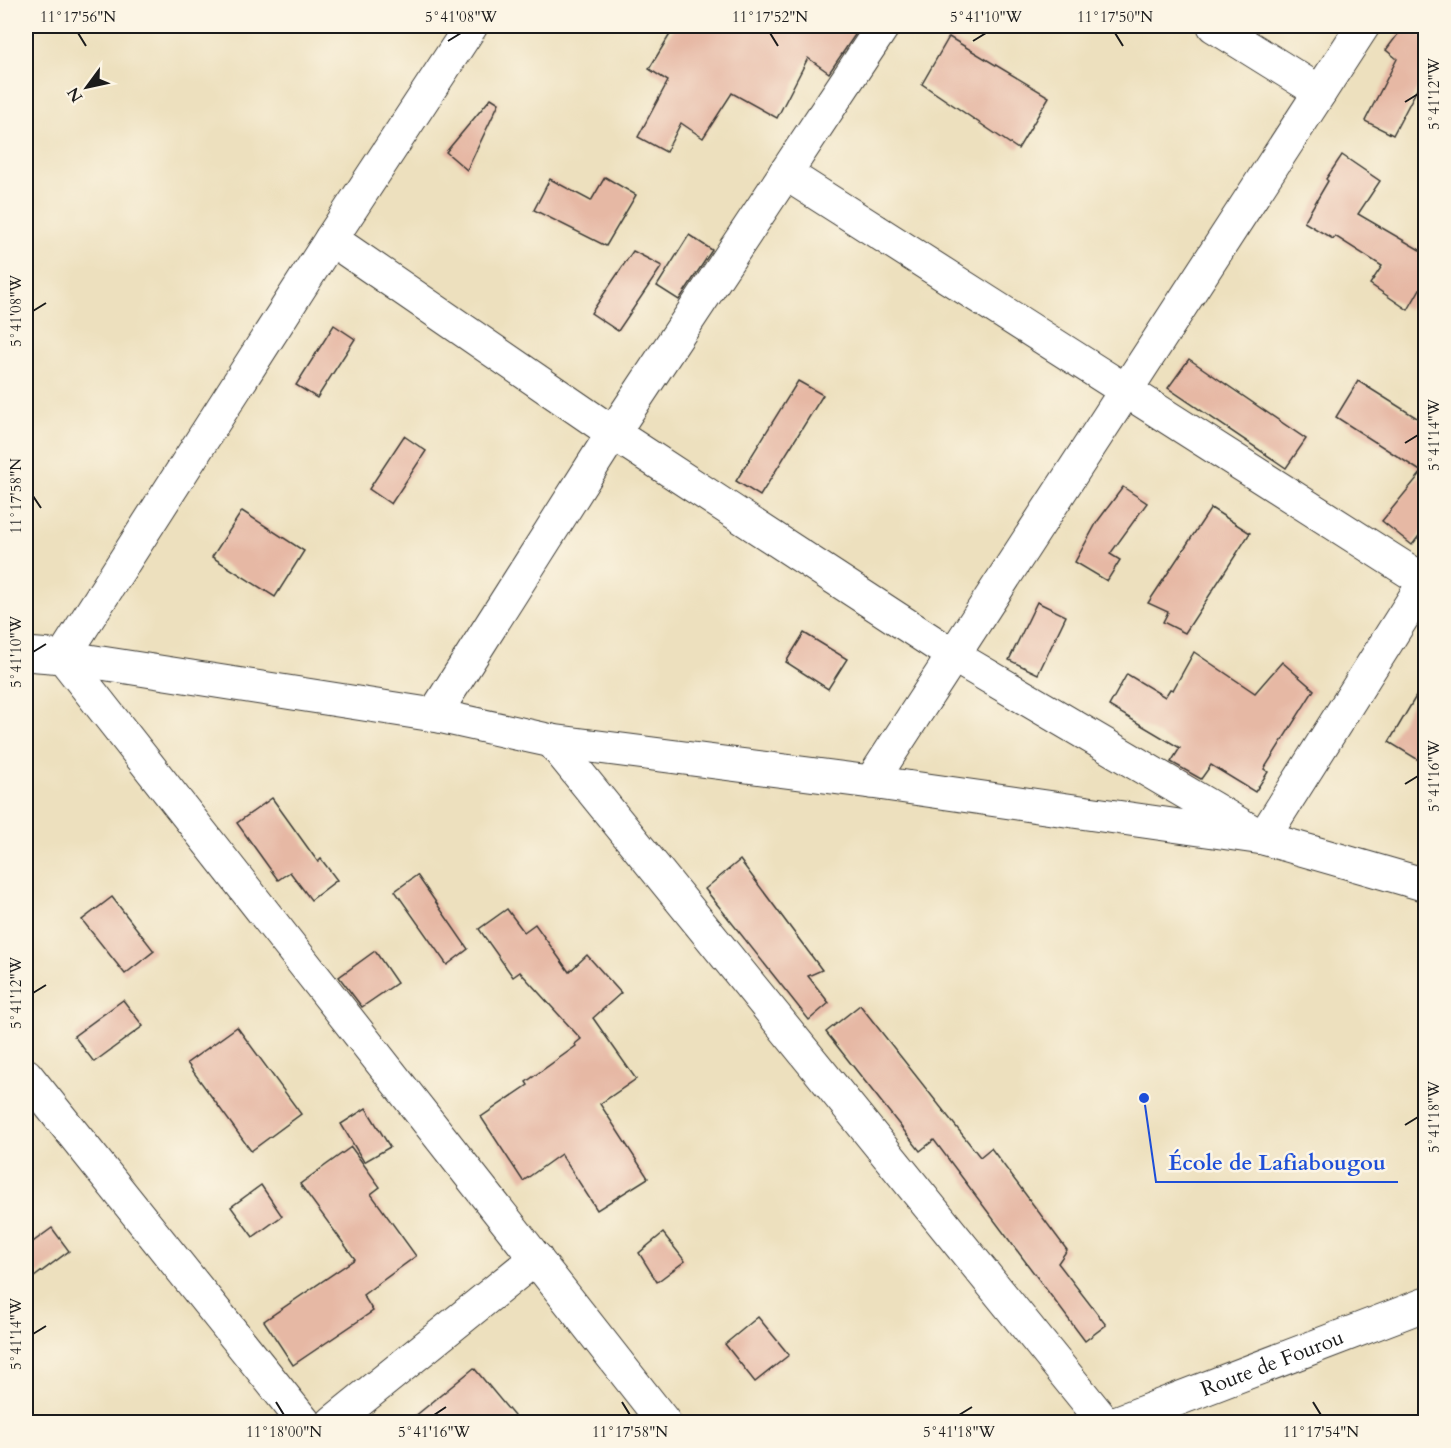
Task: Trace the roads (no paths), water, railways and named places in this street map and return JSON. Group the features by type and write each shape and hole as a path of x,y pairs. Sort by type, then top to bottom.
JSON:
{"street":[{"path":"63,657 331,239 471,26"},
{"path":"434,715 612,433 883,26"},
{"path":"1214,26 1320,92"},
{"path":"872,782 1363,26"},
{"path":"785,173 1425,581 1263,838"},
{"path":"331,239 612,433 954,656 1263,838"},
{"path":"26,654 63,657 434,715 552,741 872,782 1263,838 1425,885"},
{"path":"63,657 664,1422"},
{"path":"552,741 1104,1422"},
{"path":"26,1075 304,1422"},
{"path":"333,1422 536,1258"},
{"name":"Route de Fourou","path":"1118,1422 1425,1304"}],"place":[{"name":"École de Lafiabougou","path":"1144,1098"}]}
